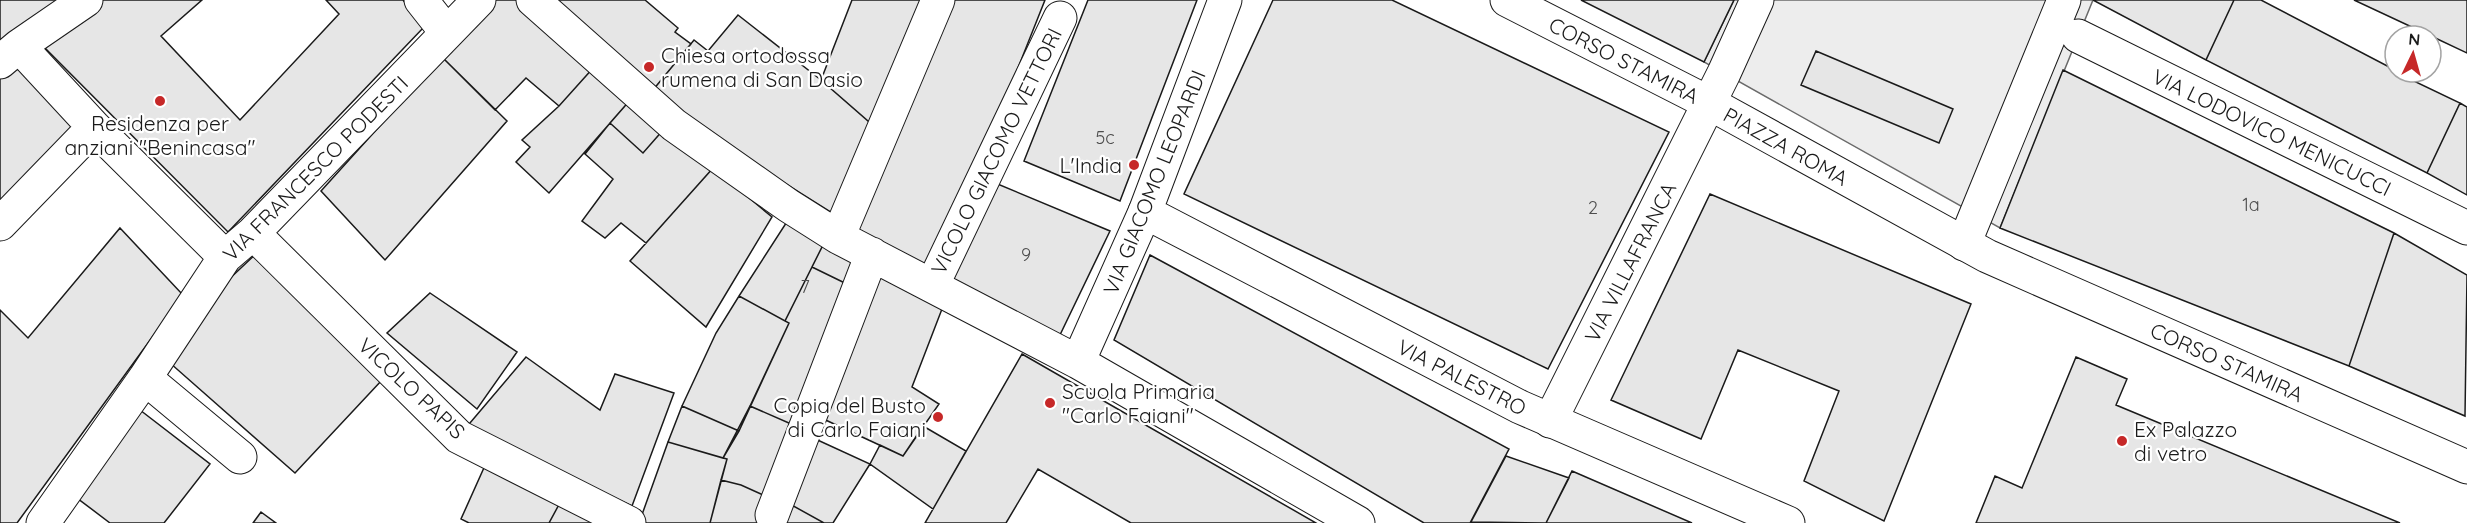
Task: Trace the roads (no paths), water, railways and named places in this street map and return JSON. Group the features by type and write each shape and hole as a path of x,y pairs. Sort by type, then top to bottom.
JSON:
{"street":[{"path":"86,0 9,54 94,127 225,257"},
{"path":"421,0 447,33"},
{"name":"VIA FRANCESCO PODESTI","path":"43,523 145,378 225,257 253,233 479,0"},
{"path":"533,0 674,125 838,237 933,284 1078,362 1358,523"},
{"path":"838,237 938,0"},
{"name":"VIA GIACOMO LEOPARDI","path":"1078,362 1145,212 1225,0"},
{"name":"CORSO STAMIRA","path":"1507,0 1709,103"},
{"name":"PIAZZA ROMA","path":"1757,0 1709,103 1975,250"},
{"path":"1975,250 2064,0"},
{"name":"VICOLO GIACOMO VETTORI","path":"933,284 1060,18"},
{"name":"VIA LODOVICO MENICUCCI","path":"2078,36 2467,228"},
{"name":"VIA VILLAFRANCA","path":"1550,421 1709,103"},
{"path":"0,224 94,127"},
{"name":"VIA PALESTRO","path":"1145,212 1550,421 1788,523"},
{"name":"VICOLO PAPIS","path":"253,233 459,437 629,523"},
{"name":"CORSO STAMIRA","path":"1975,250 2467,467"},
{"path":"772,515 872,254"},
{"path":"145,378 240,457"}],"place":[{"name":"Chiesa ortodossa rumena di San Dasio","path":"649,67"},
{"name":"Residenza per anziani \"Benincasa\"","path":"160,101"},
{"name":"L'India","path":"1134,165"},
{"name":"Scuola Primaria \"Carlo Faiani\"","path":"1050,403"},
{"name":"Copia del Busto di Carlo Faiani","path":"938,417"},
{"name":"Ex Palazzo di vetro","path":"2122,441"}]}
